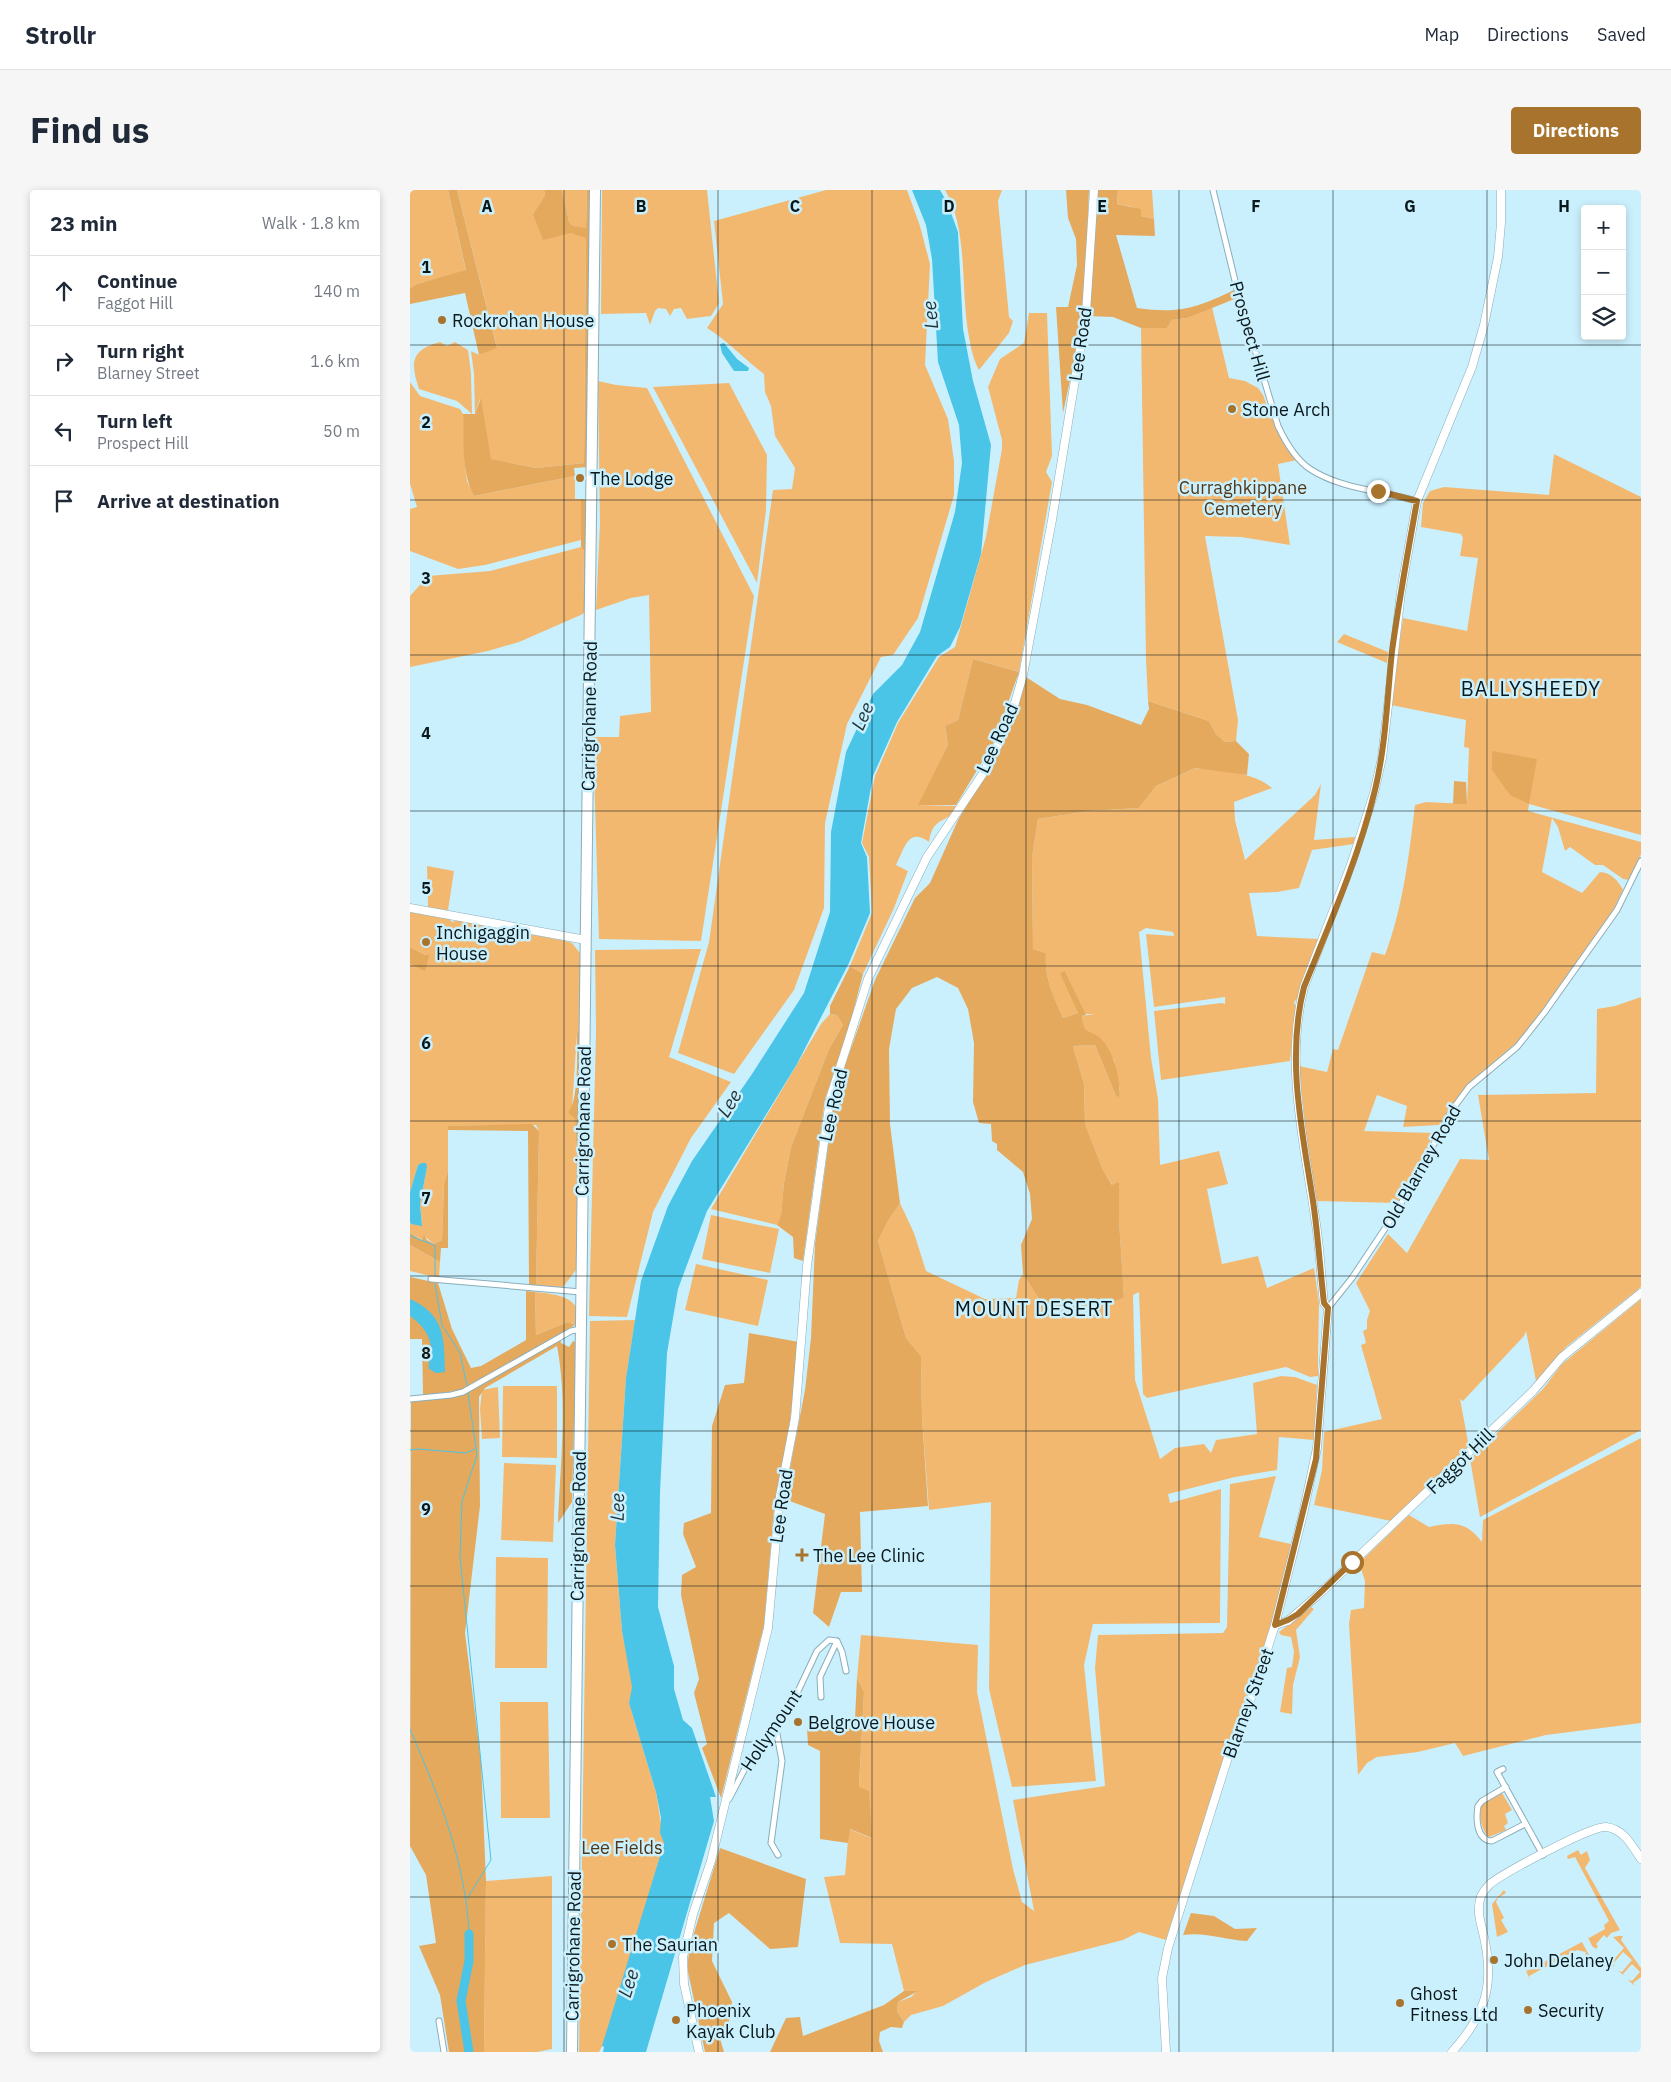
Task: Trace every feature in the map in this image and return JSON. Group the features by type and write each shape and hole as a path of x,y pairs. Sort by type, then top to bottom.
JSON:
{"highway":[{"name":"Carrigrohane Road","path":"572,2052 595,190"}],"street":[{"name":"Lee Road","path":"699,2052 684,1984 683,1957 688,1930 711,1861 726,1803 768,1628 780,1496 796,1418 807,1266 830,1099 868,979 927,858 982,775 1012,714 1022,675 1052,520 1086,313 1094,190"},
{"name":"Prospect Hill","path":"1213,190 1238,293 1278,426 1288,445 1310,469 1337,481 1417,501"},
{"name":"Blarney Street","path":"1166,2052 1162,1978 1168,1948 1230,1752 1256,1687 1275,1625 1316,1459 1328,1308 1324,1303 1317,1227 1295,1074 1297,1024 1304,987 1352,862 1374,793 1382,758 1392,651 1402,582 1417,501 1472,367 1484,325 1498,257 1501,190"},
{"name":"Old Blarney Road","path":"1328,1308 1352,1278 1391,1219 1452,1110 1469,1087 1517,1047 1533,1028 1617,910 1641,861"},
{"path":"410,908 586,940"},
{"path":"431,1279 581,1292"},
{"name":"Faggot Hill","path":"1275,1625 1288,1620 1317,1596 1533,1392 1562,1357 1641,1293"},
{"path":"410,1399 463,1392 571,1331 581,1329"},
{"name":"Hollymount","path":"726,1803 752,1757 776,1728 790,1706 818,1651 829,1640 837,1641 820,1677 821,1697"},
{"path":"837,1641 842,1652 846,1671"},
{"path":"776,1728 782,1761 771,1843 778,1855"},
{"path":"1503,1769 1497,1772 1543,1855"},
{"path":"1506,1787 1478,1806 1480,1834 1487,1840 1492,1841 1526,1824"},
{"path":"1452,2052 1473,2028 1484,2006 1488,1991 1488,1969 1479,1915 1481,1897 1492,1883 1589,1830 1605,1827 1622,1834 1641,1859"},
{"path":"439,2021 444,2052"}],"green space":[{"path":"410,190 448,190 466,271 417,284 410,288"},
{"path":"457,190 544,190 545,195 533,214 570,233 586,237 584,463 536,468 490,459 480,399 475,414 474,374 471,351 479,355 497,347"},
{"path":"562,190 587,190 586,229 573,226 569,222"},
{"path":"602,190 707,190 719,303 711,316 687,319 681,308 674,309 670,316 666,309 658,308 650,325 646,313 601,314"},
{"path":"826,190 907,190 920,226 930,264 925,365 948,419 954,461 954,495 918,618 893,655 881,657 847,724 825,823 824,908 794,990 734,1074 678,1053 709,942 773,490 792,489 795,468 775,436 771,406 765,392 764,374 707,328 723,304 714,221"},
{"path":"945,190 1002,190 998,201 1009,317 1013,321 1009,333 979,370 971,349 966,319 963,261 958,223 953,206"},
{"path":"1118,190 1152,190 1154,219 1141,216 1133,207 1117,204"},
{"name":"Curraghkippane Cemetery","path":"1212,307 1229,378 1245,381 1258,388 1263,395 1272,419 1297,460 1278,464 1290,545 1241,537 1205,536 1238,720 1236,741 1225,742 1216,734 1209,721 1148,701 1146,659 1141,328 1167,328 1172,320 1187,318"},
{"path":"1029,313 1047,313 1052,456 1046,472 1052,482 1019,672 973,659 958,720 945,726 948,745 919,805 957,806 951,815 938,823 934,828 929,842 916,837 912,838 905,846 896,865 908,871 894,908 863,974 850,966 872,913 869,857 862,843 875,776 898,723 939,657 955,647 986,537 1002,449 1002,440 988,387 1000,359 1024,343"},
{"path":"440,342 447,346 455,342 468,350 471,373 472,414 457,401 419,389 414,371 415,358 423,349"},
{"path":"598,381 647,388 754,596 701,941 599,939 593,737 619,737 620,716 651,712 649,595 631,598 596,610 600,524"},
{"path":"410,382 420,396 460,409 463,414 465,467 467,481 474,496 575,476 575,499 581,499 581,540 485,565 458,569 410,551 410,509 417,507 410,484"},
{"path":"729,383 767,455 766,510 757,583 653,387"},
{"path":"1554,454 1641,497 1641,835 1529,804 1528,811 1641,842 1641,854 1629,880 1623,879 1603,865 1595,865 1570,847 1565,851 1558,827 1552,818 1542,872 1582,893 1600,872 1604,872 1614,878 1623,890 1604,928 1538,1017 1515,1044 1469,1083 1439,1125 1403,1127 1407,1106 1377,1095 1364,1131 1435,1133 1398,1203 1316,1201 1299,1066 1327,1072 1333,1049 1338,1050 1372,952 1385,955 1401,900 1415,805 1426,802 1467,804 1469,748 1464,747 1466,720 1391,705 1403,618 1467,631 1478,558 1460,556 1463,538 1461,534 1421,527 1423,503 1430,491 1444,487 1549,495"},
{"path":"581,547 584,551 583,614 519,642 488,651 410,667 410,596 428,576 490,571"},
{"path":"1344,634 1388,652 1387,663 1337,642"},
{"path":"1195,768 1246,775 1256,778 1272,788 1234,802 1235,820 1245,860 1315,795 1321,784 1314,840 1355,837 1354,844 1312,850 1299,888 1277,892 1249,893 1257,936 1319,939 1299,997 1294,1002 1296,1008 1290,1061 1161,1080 1154,1011 1225,1004 1225,997 1154,1007 1146,934 1174,936 1173,932 1146,928 1139,932 1151,1058 1158,1099 1160,1165 1219,1151 1228,1184 1207,1189 1222,1264 1258,1256 1267,1288 1314,1268 1319,1303 1318,1376 1310,1377 1286,1367 1147,1398 1143,1394 1139,1292 1133,1295 1135,1380 1160,1459 1175,1448 1204,1444 1211,1453 1216,1440 1257,1434 1253,1383 1281,1376 1295,1377 1317,1385 1314,1440 1279,1437 1277,1470 1235,1477 1168,1494 1170,1503 1221,1489 1220,1623 1093,1624 1084,1665 1096,1781 1012,1787 989,1689 991,1502 929,1510 922,1417 921,1356 906,1338 878,1241 900,1203 914,1233 926,1271 985,1299 1016,1298 1019,1280 1023,1274 1046,1310 1124,1298 1119,1220 1119,1182 1113,1186 1103,1170 1085,1124 1084,1084 1073,1046 1095,1045 1116,1096 1120,1090 1114,1060 1093,1034 1087,1032 1084,1028 1082,1016 1094,1014 1085,1014 1065,971 1078,1013 1063,1018 1048,979 1046,953 1033,949 1032,857 1038,819 1089,811 1139,808 1156,786"},
{"path":"427,866 454,871 448,910 428,908"},
{"path":"410,910 448,917 452,922 459,920 565,941 572,943 580,953 580,1029 577,1033 572,1109 575,1118 578,1148 576,1270 563,1287 536,1286 539,1131 536,1125 448,1126 448,1170 444,1184 442,1240 434,1244 424,1236 423,1240 410,1233 410,1222 411,1224 422,1225 420,1204 427,1167 418,1165 410,1192 410,964 425,970 430,955 425,955 410,947"},
{"path":"701,949 669,1057 731,1082 691,1138 653,1212 627,1317 589,1316 596,1033 595,950"},
{"path":"1641,997 1641,1287 1566,1347 1536,1381 1526,1331 1524,1336 1463,1401 1460,1399 1469,1447 1391,1521 1314,1505 1322,1470 1324,1432 1382,1419 1361,1345 1366,1343 1363,1331 1367,1329 1370,1311 1356,1283 1388,1234 1407,1253 1460,1159 1489,1160 1478,1095 1596,1093 1597,1009 1615,1006"},
{"path":"830,1014 837,1015 843,1025 829,1049 791,1147 784,1183 781,1216 777,1225 711,1209 821,1024"},
{"path":"711,1215 779,1229 770,1273 702,1259"},
{"path":"410,1245 440,1262 439,1278 410,1271"},
{"path":"696,1264 768,1280 758,1326 685,1310"},
{"path":"535,1292 559,1296 572,1302 576,1308 577,1315 575,1325 568,1322 536,1335"},
{"path":"1641,1299 1641,1430 1480,1517 1470,1459 1543,1389 1562,1364"},
{"name":"Lee Fields","path":"635,1320 626,1378 615,1545 622,1631 633,1687 629,1703 656,1792 664,1843 606,2039 599,2052 579,2052 590,1321"},
{"path":"503,1386 557,1386 557,1458 502,1457"},
{"path":"498,1387 500,1438 482,1439 480,1409 482,1390"},
{"path":"1641,1438 1641,1723 1546,1735 1463,1756 1455,1743 1418,1752 1377,1757 1367,1763 1358,1775 1349,1624 1351,1610 1364,1608 1365,1581 1359,1563 1409,1515 1429,1527 1452,1524 1465,1527 1482,1542 1483,1520"},
{"path":"504,1463 556,1465 553,1542 501,1540"},
{"path":"1276,1476 1259,1537 1291,1544 1269,1634 1253,1686 1226,1750 1166,1940 1139,1932 1123,1940 1025,1965 986,1982 943,2006 911,2015 904,2022 897,2011 898,2002 911,1997 917,1991 904,1991 892,1944 840,1943 824,1877 845,1875 849,1829 871,1838 859,1788 864,1692 857,1678 861,1635 978,1645 977,1692 1013,1869 1022,1902 1034,1911 1013,1800 1105,1786 1095,1668 1098,1635 1223,1633 1227,1627 1230,1484"},
{"path":"496,1557 548,1558 547,1668 495,1668"},
{"path":"1311,1607 1314,1609 1296,1630 1300,1657 1293,1685 1292,1714 1280,1712 1287,1668 1292,1667 1294,1652 1291,1637 1281,1635 1279,1632"},
{"path":"500,1702 548,1702 550,1818 501,1818"},
{"path":"1502,1793 1512,1810 1505,1814 1508,1823 1504,1826 1506,1830 1489,1837 1484,1831 1480,1811 1484,1803"},
{"path":"1578,1850 1581,1855 1587,1851 1590,1860 1585,1868 1620,1930 1611,1933 1607,1938 1604,1935 1596,1944 1598,1946 1596,1949 1592,1946 1587,1935 1589,1938 1605,1929 1604,1925 1609,1921 1575,1857 1568,1859 1567,1856"},
{"path":"552,1876 552,2049 537,2052 484,2052 486,1881"},
{"path":"1504,1890 1506,1893 1498,1898 1496,1902 1504,1918 1501,1920 1508,1932 1497,1937 1492,1904"},
{"path":"1623,1936 1621,1940 1641,1968 1641,1977 1633,1983 1635,1986 1628,1980 1632,1981 1640,1972 1632,1964 1623,1974 1625,1976 1618,1971 1622,1972 1632,1960 1623,1952 1613,1964 1615,1967 1608,1962 1611,1963 1624,1948 1613,1937"},
{"path":"1582,1942 1589,1955 1587,1957 1585,1955 1586,1952 1577,1950 1529,1976 1530,1980 1525,1968 1527,1971"}],"shaded area":[{"path":"448,190 457,190 497,348 479,355 465,293 410,304 410,288 417,284 466,270"},
{"path":"544,190 562,190 569,222 573,226 586,228 587,190 592,190 589,467 574,468 575,476 474,496 465,466 463,414 475,414 481,398 491,459 536,468 584,463 586,238 570,233 543,240 533,214 545,195"},
{"path":"1066,190 1089,190 1084,315 1063,413 1056,307 1068,307 1077,265 1076,239 1068,218"},
{"path":"1097,190 1118,190 1117,204 1141,209 1141,216 1154,219 1155,236 1116,235 1137,308 1176,310 1187,308 1234,290 1237,298 1187,318 1172,320 1167,328 1141,328 1113,317 1088,316"},
{"path":"581,499 587,500 588,611 583,613 584,551 581,547"},
{"path":"973,659 1019,672 994,742 956,805 918,805 948,745 945,726 958,720"},
{"path":"1026,677 1060,699 1087,705 1141,725 1149,709 1148,701 1209,721 1216,734 1225,742 1236,741 1249,754 1247,775 1195,768 1156,786 1139,808 1089,811 1038,819 1032,857 1033,949 1046,953 1048,978 1063,1018 1078,1013 1060,973 1065,971 1086,1015 1082,1016 1085,1029 1105,1043 1113,1057 1118,1074 1119,1097 1116,1096 1095,1045 1073,1046 1084,1084 1085,1124 1103,1170 1112,1185 1119,1182 1119,1220 1124,1298 1101,1305 1046,1310 1023,1274 1021,1245 1032,1219 1030,1194 1023,1172 997,1150 997,1144 992,1141 991,1124 979,1123 973,1102 974,1043 968,1009 958,988 937,977 912,988 896,1009 889,1049 890,1124 900,1203 878,1241 906,1338 921,1356 922,1417 928,1506 860,1512 862,1592 841,1592 829,1627 813,1613 825,1514 784,1499 805,1390 811,1338 815,1244 835,1094 875,980 915,898 930,883 958,820 1002,747 1016,712"},
{"path":"1492,751 1537,759 1529,804 1510,795 1492,770"},
{"path":"1454,781 1466,782 1467,804 1453,804"},
{"path":"410,947 425,955 430,955 425,971 410,964"},
{"path":"850,966 863,974 850,1024 825,1099 803,1261 794,1258 793,1237 777,1225 781,1215 784,1183 791,1147 829,1049 843,1025 837,1015 830,1014 830,1006"},
{"path":"580,1029 577,1149 575,1119 568,1112 572,1107 576,1087 577,1033"},
{"path":"532,1124 539,1131 536,1286 529,1285 528,1131 448,1130 448,1126"},
{"path":"448,1170 448,1248 441,1248 440,1262 410,1245 410,1233 422,1240 424,1235 427,1240 434,1244 442,1240 444,1184"},
{"path":"410,1277 438,1283 452,1329 471,1368 481,1366 526,1340 526,1291 535,1292 536,1335 568,1322 575,1325 462,1390 423,1396 422,1339 410,1339"},
{"path":"749,1333 799,1342 790,1421 774,1509 764,1625 721,1798 702,1748 707,1744 694,1693 699,1679 681,1595 682,1575 696,1567 683,1534 684,1523 711,1513 712,1426 725,1385 744,1383"},
{"path":"560,1338 561,1343 569,1347 573,1341 576,1342 572,1502 558,1523 563,1412 557,1346 485,1388 479,1397 480,1506 465,1633 481,1761 486,1881 484,2052 449,2052 440,1995 419,1946 436,1943 426,1875 410,1846 411,1402 453,1396"},
{"path":"857,1678 864,1692 859,1787 869,1791 872,1838 850,1829 848,1843 820,1839 820,1751 808,1745 807,1728 855,1719"},
{"path":"720,1848 806,1879 798,1947 770,1949 729,1913 714,1923 712,1961 732,2002 728,2028 718,2032 724,2052 705,2052 687,1967 690,1946"},
{"path":"1191,1913 1214,1916 1235,1929 1257,1928 1247,1941 1208,1935 1183,1935"},
{"path":"904,1991 918,1991 898,2002 897,2011 904,2022 902,2028 891,2027 880,2032 879,2041 883,2052 770,2052 786,2018 800,2017 803,2036 884,2005"}],"water":[{"name":"Lee","path":"912,190 940,190 947,202 958,232 963,329 973,381 991,445 981,554 960,627 950,647 937,656 897,722 873,776 861,843 867,857 870,913 849,963 797,1064 707,1211 678,1289 667,1353 660,1492 658,1607 674,1666 674,1689 683,1720 692,1728 716,1797 710,1797 714,1821 646,2052 603,2052 604,2047 602,2046 664,1843 660,1833 661,1818 656,1792 629,1703 632,1687 622,1631 615,1545 626,1378 641,1281 668,1206 692,1161 752,1074 804,993 830,912 831,832 846,752 873,694 902,665 920,632 955,512 962,463 959,425 938,362 932,259 926,225"},
{"path":"724,343 737,359 749,368 748,371 734,371 722,353 720,344"},
{"path":"426,1163 427,1167 420,1204 422,1226 411,1224 410,1222 410,1192 418,1165"},
{"path":"410,1299 422,1305 430,1312 440,1328 443,1338 445,1372 436,1373 429,1369 430,1341 422,1327 410,1316"}],"waterway":[{"path":"410,1235 435,1246 435,1275"},
{"path":"435,1284 442,1325 460,1353 467,1385"},
{"path":"467,1899 491,1860 460,1557 462,1501 477,1455 468,1393"},
{"path":"410,1450 466,1453 475,1449"},
{"path":"410,1729 449,1829 462,1880 469,1934"},
{"path":"469,1934 469,1961 461,2001 469,2052"}],"place":[{"name":"Rockrohan House","path":"442,320"},
{"name":"Stone Arch","path":"1232,409"},
{"name":"The Lodge","path":"580,478"},
{"name":"Inchigaggin House","path":"426,942"},
{"name":"The Lee Clinic","path":"802,1555"},
{"name":"Belgrove House","path":"798,1722"},
{"name":"The Saurian","path":"612,1944"},
{"name":"John Delaney","path":"1494,1960"},
{"name":"Ghost Fitness Ltd","path":"1400,2003"},
{"name":"Security","path":"1528,2010"},
{"name":"Phoenix Kayak Club","path":"676,2020"}],"district":[{"name":"BALLYSHEEDY","path":"1531,688"},
{"name":"MOUNT DESERT","path":"1034,1308"}],"route":[{"path":"1352,1562 1298,1614 1275,1625 1316,1459 1328,1308 1324,1303 1317,1227 1295,1074 1296,1032 1299,1007 1304,987 1352,862 1374,793 1382,758 1392,651 1402,582 1417,501 1378,491"}]}
